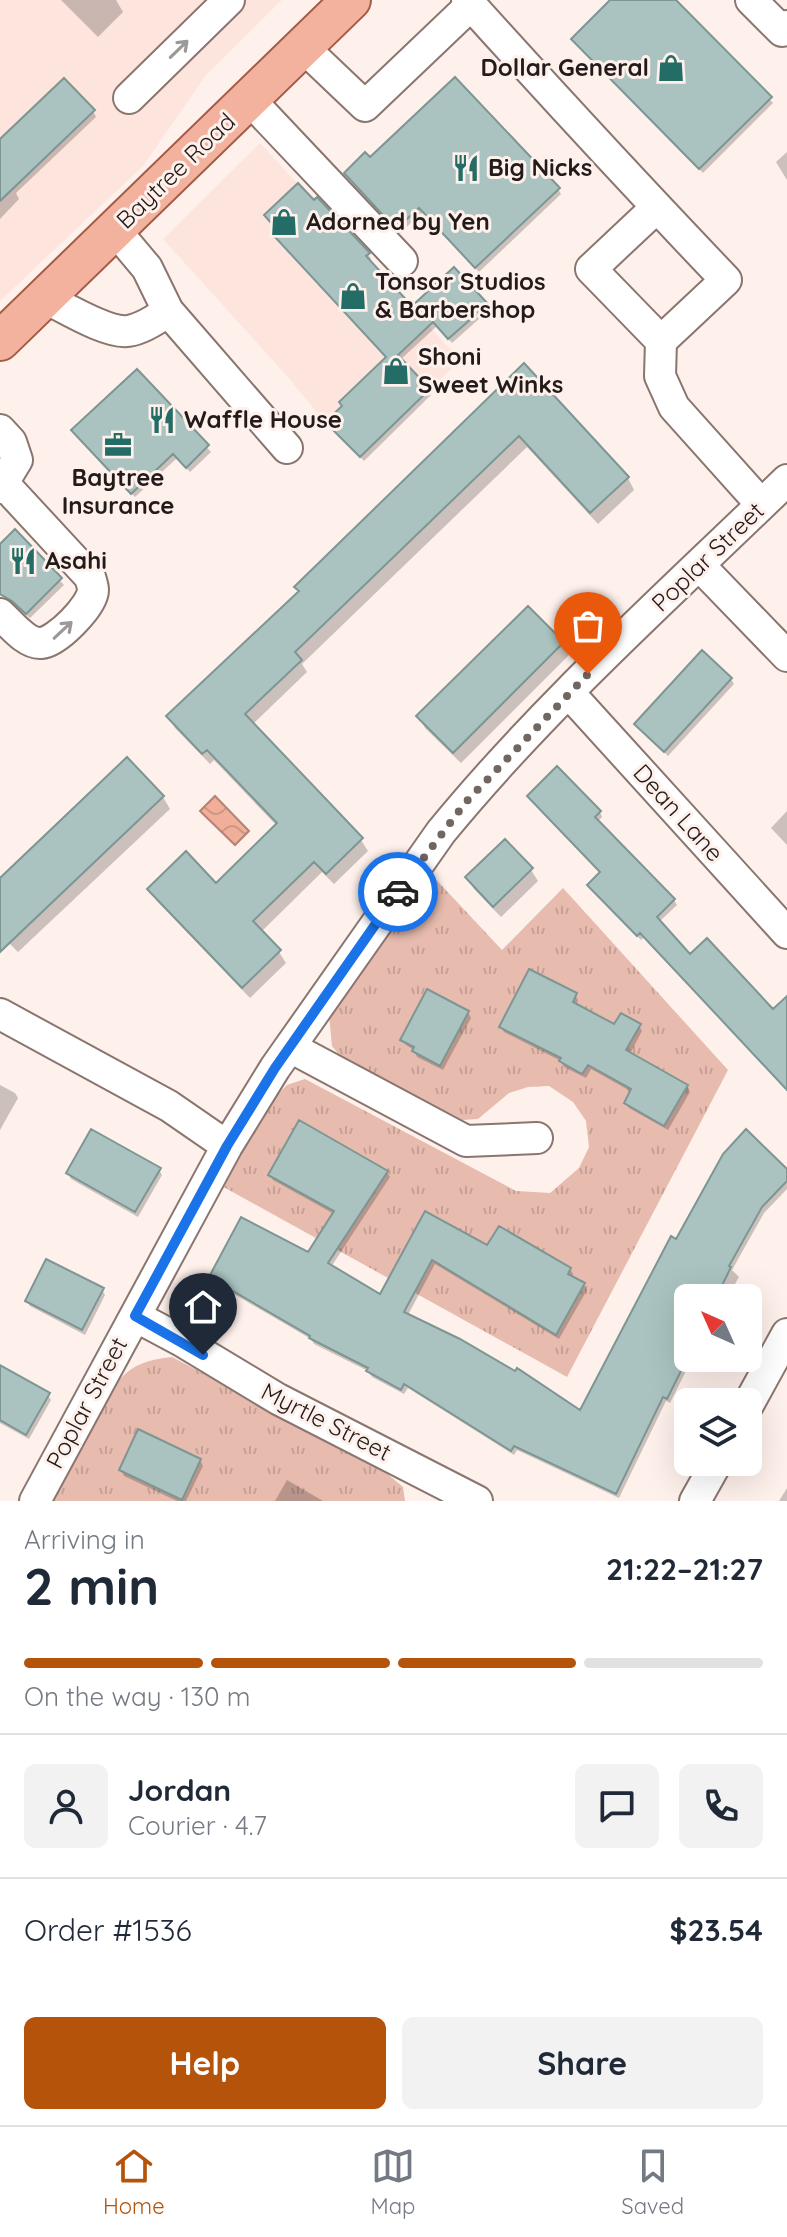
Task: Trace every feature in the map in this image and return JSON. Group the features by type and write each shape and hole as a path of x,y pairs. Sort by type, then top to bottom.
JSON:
{"main road":[{"name":"Baytree Road","path":"0,341 351,0"}],"street":[{"path":"129,98 229,0"},
{"path":"751,0 782,31 787,26"},
{"path":"303,47 365,106 469,2 726,280 661,341 660,376 674,407 761,504"},
{"path":"249,99 402,261"},
{"path":"657,207 591,269 661,341"},
{"path":"115,230 147,268 168,311 287,448"},
{"path":"45,298 110,329 127,331 155,321 168,311"},
{"path":"0,430 11,442 17,460 2,486 90,577 94,591 88,606 54,639 41,643 27,639 0,614"},
{"name":"Poplar Street","path":"35,1501 227,1146 290,1047 441,832 569,693 787,480"},
{"path":"699,565 787,656"},
{"name":"Dean Lane","path":"569,693 787,933"},
{"path":"0,1014 169,1106 227,1146"},
{"path":"290,1047 466,1141 537,1138"},
{"name":"Myrtle Street","path":"135,1316 442,1493 477,1501"},
{"path":"757,1388 787,1334"},
{"path":"695,1501 709,1476"}],"shaded area":[{"path":"0,0 282,0 206,75 143,166 0,301"},
{"path":"260,143 460,360 360,457 325,422 163,239"}],"green space":[{"path":"429,872 502,950 563,888 728,1070 567,1377 220,1185 264,1108 287,1085 305,1079 516,1191 550,1193 579,1168 589,1147 586,1121 573,1102 549,1086 528,1087 509,1093 478,1119 463,1120 340,1056 332,1046 329,1015"},
{"path":"172,1357 378,1466 403,1487 405,1501 52,1501 115,1385 135,1367"}],"water":[{"path":"215,796 249,831 235,845 200,811"}],"building":[{"name":"Dollar General","path":"610,0 676,0 772,97 699,169 571,39"},
{"path":"455,77 560,188 475,268 419,208 396,229 344,173 365,152 370,157"},
{"path":"64,78 95,110 0,201 0,139"},
{"path":"298,183 314,200 317,197 370,253 366,256 412,306 454,267 488,304 448,339 433,322 398,355 430,389 360,457 325,422 342,406 339,402 386,357 275,237 280,233 264,215"},
{"path":"524,363 629,477 590,513 519,436 295,652 302,660 245,714 363,838 326,874 314,862 253,921 281,950 242,988 147,889 186,851 216,883 277,823 207,750 202,754 166,716 299,591 294,587"},
{"path":"137,369 209,445 186,468 173,454 131,494 71,430"},
{"name":"Asahi","path":"15,529 62,578 26,614 0,594 0,544"},
{"path":"528,606 564,642 453,753 416,716"},
{"path":"702,650 732,678 664,752 634,724"},
{"path":"127,757 164,796 0,952 0,878"},
{"path":"557,766 601,811 595,817 675,899 657,917 690,954 707,938 773,1009 787,996 787,1090 640,933 637,936 587,885 600,872 527,796"},
{"path":"505,839 533,868 493,907 465,877"},
{"path":"529,969 577,993 573,1002 614,1024 621,1013 641,1024 626,1050 688,1085 664,1126 624,1103 631,1089 588,1065 582,1074 559,1061 561,1058 499,1027"},
{"path":"427,989 469,1011 440,1066 412,1051 414,1047 400,1040"},
{"path":"299,1120 388,1171 328,1263 380,1294 425,1211 487,1245 499,1226 571,1268 568,1274 585,1283 556,1335 432,1260 404,1312 460,1339 515,1371 517,1368 580,1410 671,1236 676,1239 723,1154 746,1129 787,1169 787,1181 762,1207 729,1266 723,1284 674,1284 674,1372 680,1372 667,1399 663,1397 616,1494 514,1446 511,1451 404,1384 401,1390 366,1371 368,1368 309,1338 209,1277 241,1217 308,1252 334,1211 268,1175"},
{"path":"91,1129 161,1168 135,1212 66,1173"},
{"path":"46,1259 104,1288 82,1330 25,1301"},
{"path":"0,1365 50,1393 26,1435 0,1420"},
{"path":"138,1429 201,1459 182,1500 119,1470"}],"way so far":[{"path":"398,892 466,802 588,674"}],"place":[{"name":"Dollar General","path":"671,68"},
{"name":"Big Nicks","path":"466,168"},
{"name":"Adorned by Yen","path":"284,222"},
{"name":"Tonsor Studios & Barbershop","path":"353,296"},
{"name":"Shoni Sweet Winks","path":"396,371"},
{"name":"Waffle House","path":"162,420"},
{"name":"Baytree Insurance","path":"118,445"},
{"name":"Asahi","path":"23,561"}],"route":[{"path":"203,1355 135,1316 178,1231 275,1068 398,892"}]}
